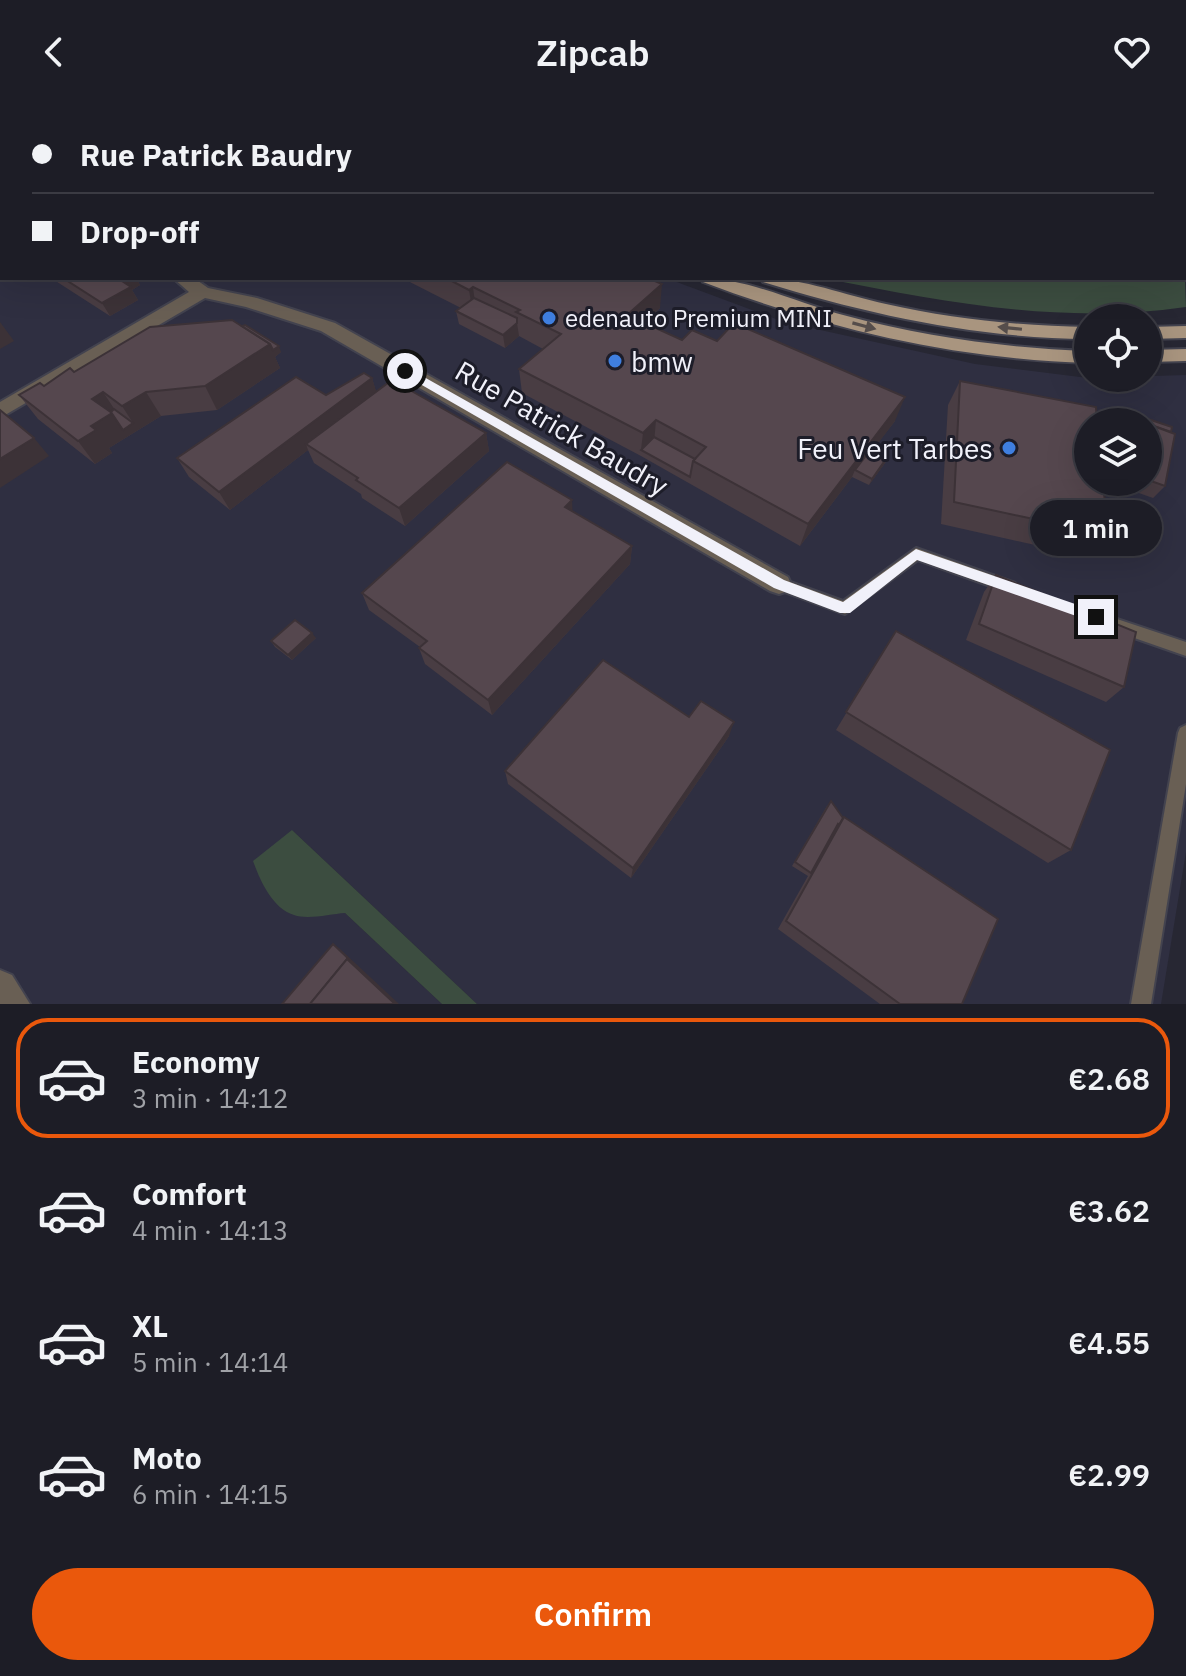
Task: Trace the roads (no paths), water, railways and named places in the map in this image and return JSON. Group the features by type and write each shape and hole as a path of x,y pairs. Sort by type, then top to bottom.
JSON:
{"main road":[{"path":"715,280 801,309 881,330 1022,353 1074,356"},
{"path":"776,280 880,308 947,321 1074,332"},
{"path":"1162,333 1186,332"},
{"path":"1162,356 1186,355"}],"street":[{"name":"Rue Patrick Baudry","path":"185,280 202,292 250,302 328,327 779,584"},
{"path":"0,411 202,292"},
{"path":"0,987 13,1004"}],"lane":[{"path":"779,584 845,608 916,554 1021,591"},
{"path":"1096,617 1186,649"},
{"path":"1141,1004 1186,733"}],"place":[{"name":"edenauto Premium MINI","path":"549,318"},
{"name":"bmw","path":"615,361"},
{"name":"Feu Vert Tarbes","path":"1009,448"}]}
